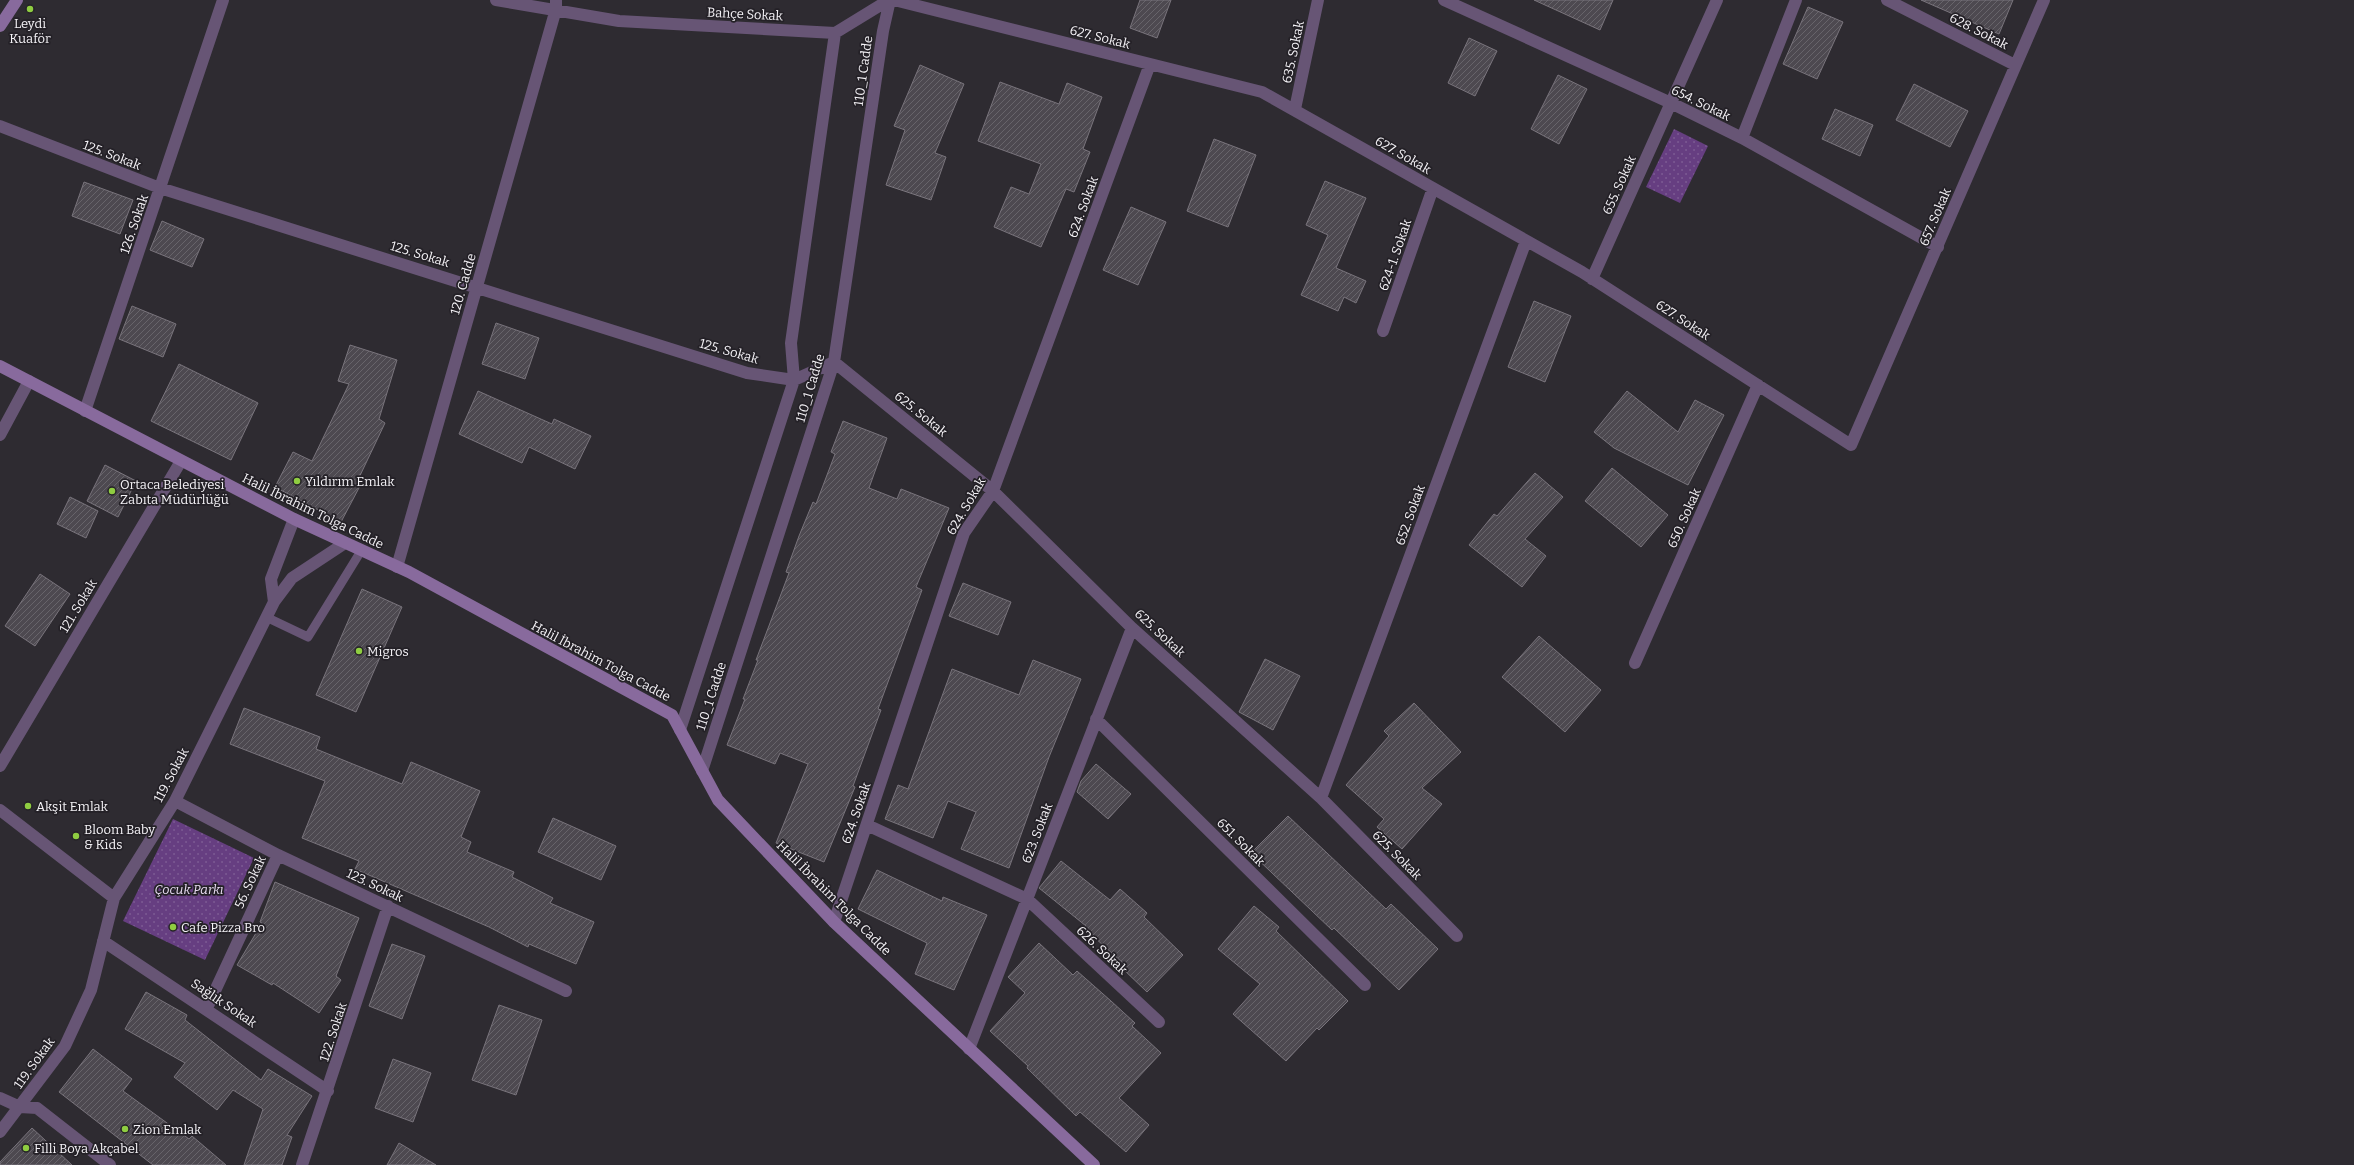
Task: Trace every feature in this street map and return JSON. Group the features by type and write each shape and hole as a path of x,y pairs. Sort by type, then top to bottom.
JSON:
{"street":[{"path":"0,26 17,0"},
{"name":"126. Sokak","path":"85,411 223,0"},
{"name":"Bahçe Sokak","path":"496,0 556,5 619,21 835,33"},
{"path":"835,33 890,0"},
{"name":"110_1 Cadde","path":"702,771 834,362 890,0"},
{"name":"627. Sokak","path":"894,0 1262,92 1592,279 1851,444"},
{"name":"635. Sokak","path":"1295,110 1318,0"},
{"name":"654. Sokak","path":"1444,0 1671,103 1742,138 1938,247"},
{"name":"655. Sokak","path":"1592,279 1716,0"},
{"path":"1742,138 1796,0"},
{"name":"628. Sokak","path":"1888,0 2015,65"},
{"name":"657. Sokak","path":"1851,444 1938,247 2044,0"},
{"name":"120. Cadde","path":"397,567 556,5"},
{"name":"110_1 Cadde","path":"680,730 794,380 791,343 835,33"},
{"name":"624. Sokak","path":"834,922 964,533 993,491 1150,64"},
{"name":"125. Sokak","path":"0,126 160,188 477,286 747,373 794,380"},
{"name":"624-1. Sokak","path":"1383,331 1433,188"},
{"name":"652. Sokak","path":"1321,798 1526,241"},
{"path":"0,358 29,381"},
{"path":"794,380 834,362"},
{"name":"625. Sokak","path":"834,362 993,491 1132,628 1321,798 1457,936"},
{"path":"0,366 29,381"},
{"path":"0,370 29,381"},
{"path":"0,435 29,381"},
{"name":"Halil İbrahim Tolga Cadde","path":"29,381 294,519 397,567 672,715 718,800 834,922 1094,1165"},
{"name":"650. Sokak","path":"1635,663 1758,385"},
{"name":"121. Sokak","path":"0,766 181,461"},
{"path":"274,602 271,579 294,519"},
{"name":"119. Sokak","path":"0,1132 65,1046 92,990 114,898 174,801 274,602 292,578 345,543"},
{"name":"623. Sokak","path":"969,1049 1132,628"},
{"name":"651. Sokak","path":"1096,719 1366,985"},
{"name":"123. Sokak","path":"174,801 278,855 566,991"},
{"path":"0,810 114,898"},
{"name":"626. Sokak","path":"867,825 1027,899 1158,1022"},
{"name":"56. Sokak","path":"207,1008 278,855"},
{"name":"122. Sokak","path":"302,1165 328,1091 388,906"},
{"name":"Sağlık Sokak","path":"103,941 207,1008 328,1091"},
{"path":"0,1098 20,1107 37,1108 110,1165"}],"lane":[{"path":"266,617 308,637 362,551"}],"green space":[{"path":"1674,129 1708,146 1680,203 1646,187"},
{"name":"Çocuk Parkı","path":"173,819 254,858 205,960 123,921"}],"building":[{"path":"1140,0 1171,0 1157,38 1130,28"},
{"path":"1534,0 1613,0 1600,30"},
{"path":"1921,0 2013,0 1999,34"},
{"path":"1808,7 1843,22 1817,79 1783,64"},
{"path":"1469,38 1497,51 1475,96 1448,83"},
{"path":"920,65 964,84 935,153 946,157 931,200 886,185 905,130 894,126"},
{"path":"1558,75 1587,89 1559,144 1531,129"},
{"path":"1000,82 1059,104 1067,83 1102,97 1083,149 1090,152 1074,192 1066,189 1041,247 994,227 1011,187 1029,194 1041,164 978,141"},
{"path":"1914,84 1968,111 1950,147 1896,120"},
{"path":"1835,109 1873,125 1860,156 1822,139"},
{"path":"1214,139 1256,155 1228,227 1187,211"},
{"path":"1325,181 1366,198 1336,268 1366,281 1356,303 1344,297 1338,311 1301,295 1328,235 1306,225"},
{"path":"84,182 133,200 120,234 72,216"},
{"path":"1131,207 1166,222 1138,285 1103,270"},
{"path":"162,221 204,239 192,267 150,250"},
{"path":"1534,301 1571,316 1545,382 1508,367"},
{"path":"132,306 176,324 163,357 119,339"},
{"path":"496,323 539,338 525,379 482,364"},
{"path":"350,345 397,360 379,419 385,423 356,484 360,486 341,522 275,487 293,452 312,461 349,384 338,381"},
{"path":"179,364 258,403 231,460 151,421"},
{"path":"478,391 552,424 554,419 591,436 575,469 529,447 522,463 459,434"},
{"path":"1627,391 1678,432 1695,400 1724,415 1688,485 1614,448 1594,432"},
{"path":"843,421 887,438 869,488 897,499 901,489 949,508 916,587 922,590 878,709 881,710 853,786 855,787 824,862 776,843 808,764 780,753 775,764 727,745 745,699 743,699 758,660 756,660 789,573 786,572 799,536 813,502 816,504 835,454 831,452"},
{"name":"Ortaca Belediyesi Zabıta Müdürlüğü","path":"105,465 136,481 118,517 87,501"},
{"path":"1612,468 1668,515 1641,547 1585,501"},
{"path":"1535,473 1563,497 1525,539 1546,556 1522,587 1469,545 1494,514 1497,516"},
{"path":"70,497 98,511 86,538 57,524"},
{"path":"40,574 70,594 35,646 5,626"},
{"path":"963,583 1011,602 998,635 949,616"},
{"name":"Migros","path":"362,589 402,607 356,712 316,695"},
{"path":"1539,636 1601,690 1565,732 1502,677"},
{"path":"1265,659 1300,676 1273,730 1239,712"},
{"path":"1033,660 1081,679 1049,757 1009,868 961,849 976,812 948,801 933,838 885,819 898,785 908,789 952,669 1019,695"},
{"path":"1414,703 1461,752 1422,788 1442,804 1402,849 1377,827 1384,819 1346,785 1389,736 1384,731"},
{"path":"244,708 320,737 316,749 402,784 411,762 480,791 461,837 471,842 467,852 514,872 512,877 553,898 550,903 594,922 576,964 529,944 528,947 489,927 355,869 359,861 302,838 325,781 230,744"},
{"path":"1096,764 1131,794 1108,819 1077,792 1081,781"},
{"path":"1288,816 1386,909 1391,904 1438,949 1399,990 1334,928 1332,930 1251,853"},
{"path":"553,818 616,846 601,880 538,852"},
{"path":"1061,861 1110,900 1120,889 1147,913 1144,917 1183,955 1147,992 1121,967 1124,964 1084,928 1086,926 1039,888"},
{"path":"877,870 942,901 943,897 987,915 954,990 915,974 927,943 858,909"},
{"path":"275,882 359,918 336,976 341,980 319,1013 273,983 272,985 237,965 262,923 260,922"},
{"path":"1254,906 1279,927 1276,931 1348,1001 1319,1030 1317,1028 1286,1061 1233,1014 1260,984 1218,949"},
{"path":"1039,943 1073,975 1077,971 1111,1001 1135,1023 1132,1026 1161,1053 1119,1098 1149,1125 1126,1152 1080,1112 1076,1116 1027,1068 1028,1066 990,1031 1025,993 1008,977"},
{"path":"392,944 425,956 402,1019 369,1006"},
{"path":"146,992 187,1015 185,1020 261,1080 268,1069 312,1096 287,1135 292,1137 282,1165 244,1165 263,1109 233,1090 217,1110 174,1077 185,1063 125,1029"},
{"path":"499,1005 542,1020 516,1095 472,1080"},
{"path":"93,1049 132,1079 123,1091 189,1139 192,1136 226,1165 153,1165 59,1092"},
{"path":"393,1059 431,1073 413,1122 375,1108"},
{"path":"32,1128 72,1165 0,1165 0,1162"},
{"path":"399,1143 436,1165 387,1165"}],"place":[{"name":"Leydi Kuaför","path":"30,9"},
{"name":"Yıldırım Emlak","path":"297,481"},
{"name":"Ortaca Belediyesi Zabıta Müdürlüğü","path":"112,491"},
{"name":"Migros","path":"359,651"},
{"name":"Akşit Emlak","path":"28,806"},
{"name":"Bloom Baby & Kids","path":"76,836"},
{"name":"Cafe Pizza Bro","path":"173,927"},
{"name":"Zion Emlak","path":"125,1129"},
{"name":"Filli Boya Akçabel","path":"26,1148"}]}
